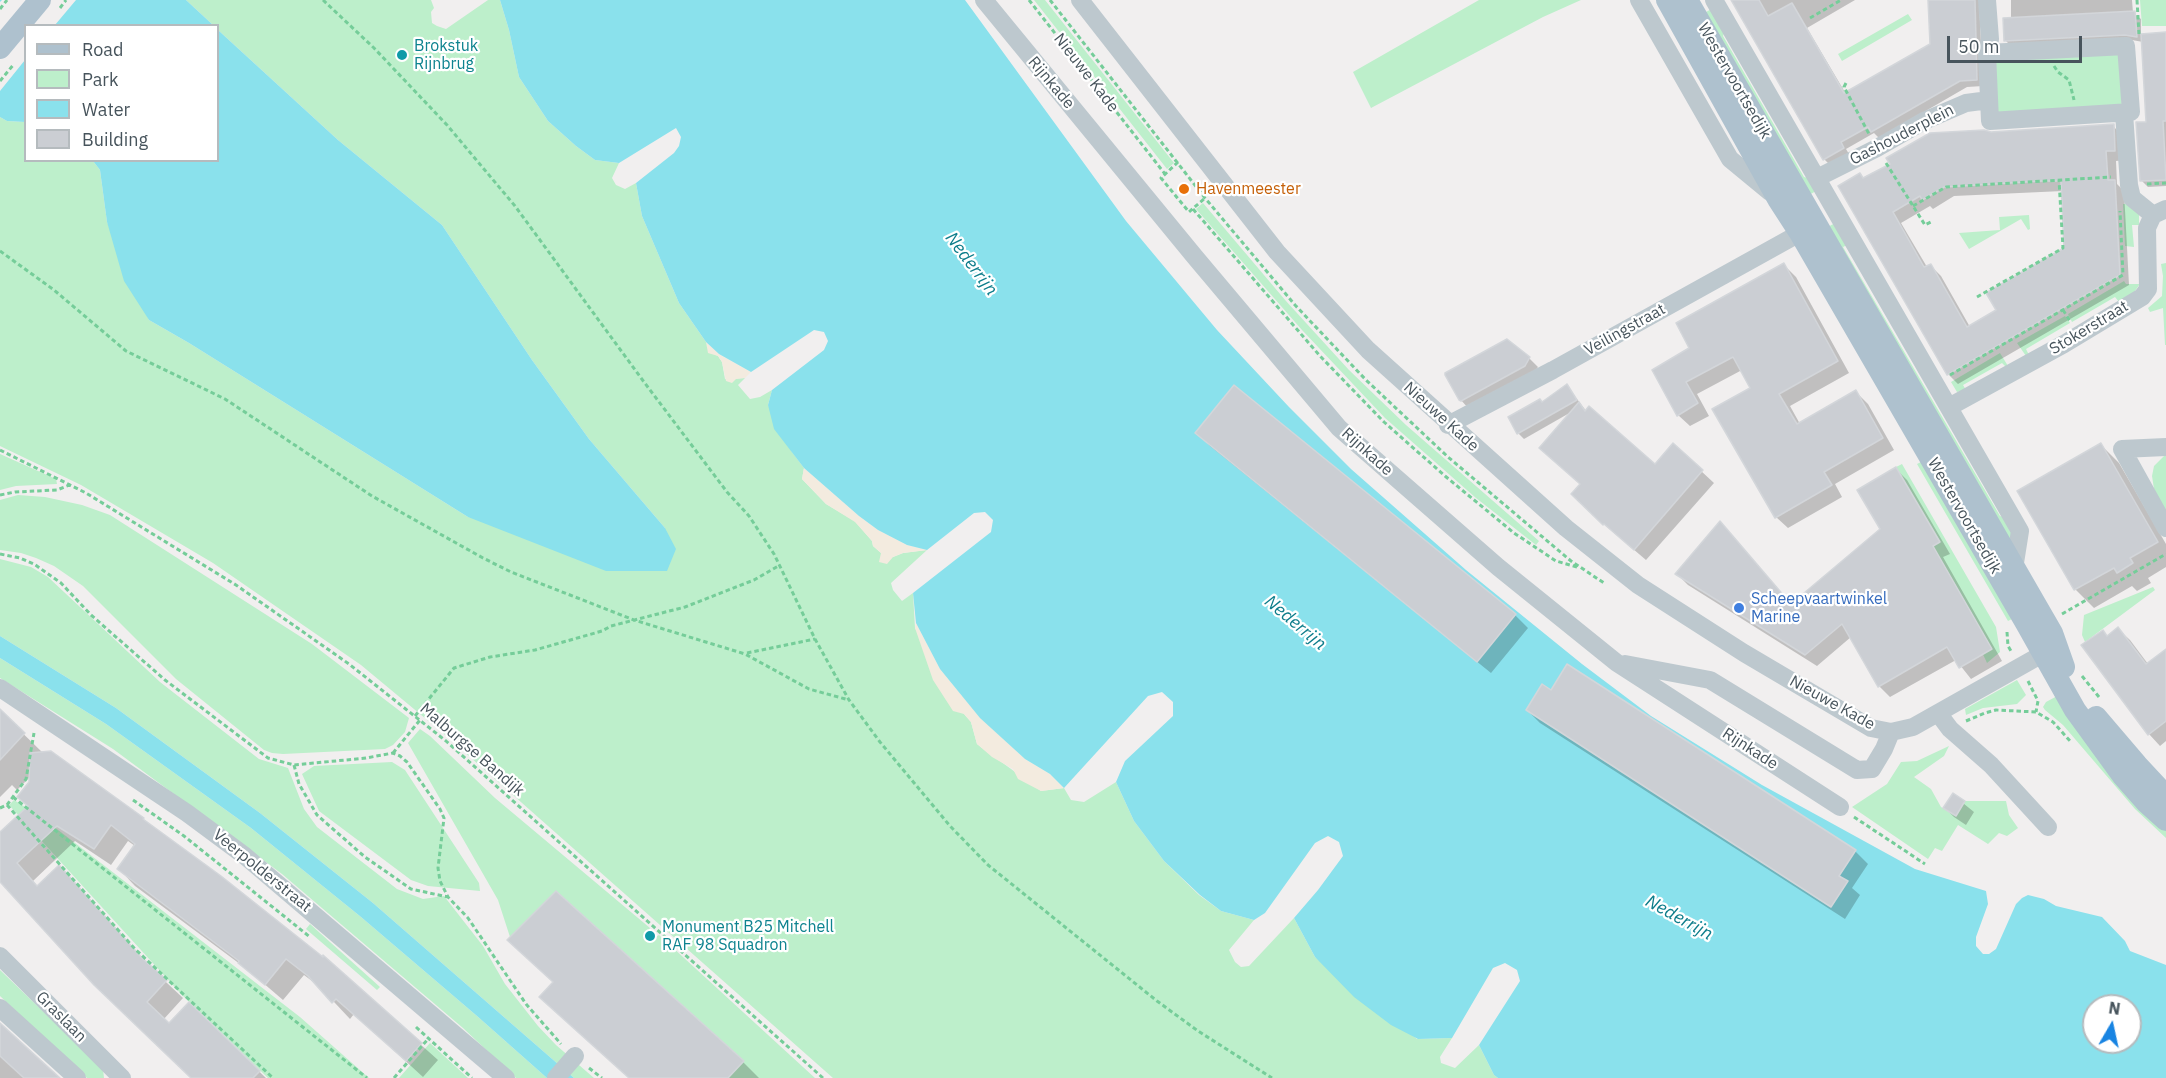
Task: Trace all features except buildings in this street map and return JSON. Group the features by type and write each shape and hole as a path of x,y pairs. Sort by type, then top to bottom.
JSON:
{"main road":[{"path":"0,48 40,0"},
{"name":"Westervoortsedijk","path":"1676,2 1778,199 2050,649 2109,734 2166,796"},
{"name":"Westervoortsedijk","path":"1676,2 2047,624 2050,649 2075,710 2101,748 2146,802 2166,820"}],"street":[{"name":"Rijnkade","path":"984,0 1339,428 1497,567 1617,663 1840,807"},
{"name":"Nieuwe Kade","path":"1080,0 1276,252 1368,350 1566,528 1638,585 1744,653 1871,728 1891,732 1913,727 2050,649"},
{"name":"Westervoortsedijk","path":"1639,0 1730,159 1778,199"},
{"name":"Westervoortsedijk","path":"1714,0 2020,531 2014,568"},
{"path":"1987,0 1990,39 1987,52 1990,121 2131,112 2126,46 1987,52"},
{"name":"Gashouderplein","path":"1817,178 1924,121 1965,104 1989,100"},
{"path":"2124,112 2127,175 2132,198 2159,212"},
{"name":"Stokerstraat","path":"1949,407 2064,344 2142,297 2148,289 2147,228 2159,212"},
{"name":"Veilingstraat","path":"1448,424 1553,370 1800,233"},
{"path":"2166,447 2122,449 2166,528"},
{"name":"Nieuwe Kade","path":"1617,663 1710,680 1857,770 1872,769 1891,732"},
{"name":"Veerpolderstraat","path":"1,689 36,710 187,813 245,856 506,1078"},
{"path":"1938,713 1961,740 1991,765 2048,827"},
{"name":"Graslaan","path":"0,956 120,1077"},
{"name":"Graslaan","path":"0,1008 77,1078"},
{"path":"556,1078 572,1059"}],"path":[{"path":"0,9 7,0"},
{"path":"323,0 374,48 481,163 515,206 727,492 749,516 780,565 815,639 849,700 913,783 950,826 988,865 1157,1001 1198,1031 1272,1078"},
{"name":"Nieuwe Kade","path":"1029,0 1165,174 1161,178 1175,195"},
{"path":"1810,18 1841,0"},
{"path":"2126,46 2139,38 2137,0"},
{"path":"2052,50 2055,68 2066,77 2071,87 2077,115"},
{"path":"1846,83 1844,87 1877,148 1913,206 1925,225 1933,221"},
{"path":"1165,174 1178,162"},
{"path":"1913,206 1946,187 2127,175"},
{"path":"1977,297 2063,248 2059,180"},
{"path":"1170,200 1175,195 1189,212 1205,198"},
{"path":"1936,383 2123,275 2119,207"},
{"path":"1193,209 1320,356 1384,422 1444,476 1514,533 1556,561 1582,568"},
{"path":"0,251 54,290 126,351 225,399 338,476 388,506 511,572 634,620 745,654 809,689 849,700"},
{"path":"2063,310 2071,323"},
{"name":"Malburgse Bandijk","path":"0,450 72,484 236,585 312,637 420,720 531,816 823,1078"},
{"path":"0,495 57,490 72,484"},
{"path":"0,554 20,558 61,583 91,615 176,689 268,758 294,765 393,753 420,720"},
{"path":"2058,617 2166,554"},
{"path":"415,716 454,668 490,657 535,650 685,607 754,580 780,565"},
{"path":"745,654 815,639"},
{"path":"2076,668 2102,701"},
{"path":"2036,712 2038,701"},
{"path":"0,808 8,805 26,779 36,710"},
{"path":"34,734 43,741"},
{"path":"393,753 407,762 444,818 438,868 440,881 448,897 468,918 526,1004 572,1059"},
{"path":"294,765 299,784 317,815 365,857 411,889 448,897"},
{"path":"13,797 366,1078"},
{"name":"Veerpolderstraat","path":"132,800 184,836 318,944"},
{"path":"8,805 135,948 273,1078"},
{"path":"1840,807 1925,864"},
{"path":"414,1025 472,1078"},
{"path":"394,1078 428,1039"}],"green space":[{"path":"186,0 431,0 434,8 431,12 432,23 446,29 488,0 500,0 519,77 548,121 576,146 595,160 619,163 612,178 616,185 625,189 636,183 642,216 679,303 712,353 722,362 725,379 745,378 738,385 750,399 760,397 772,390 768,405 792,452 804,468 802,479 826,504 855,521 881,553 893,557 903,553 927,550 891,583 893,590 902,601 913,593 915,628 964,714 971,722 977,744 1041,791 1064,788 1071,800 1084,802 1116,782 1134,821 1164,861 1199,895 1221,911 1254,920 1229,950 1235,962 1241,967 1249,966 1294,918 1315,957 1417,1039 1452,1038 1440,1057 1441,1063 1455,1068 1479,1045 1494,1075 1498,1078 833,1078 444,734 361,665 213,563 81,485 0,446 0,117 7,121 24,122 24,162 94,162 100,170 107,222 149,320 468,517 665,528 589,439 532,360 442,225 338,140 219,31 219,24 212,24"},
{"path":"1034,0 1045,0 1174,163 1167,169"},
{"path":"1479,0 1581,0 1543,17 1371,108 1353,72"},
{"path":"2140,0 2166,0 2166,26 2142,26"},
{"path":"1713,8 1726,28 1723,36 1804,177 1812,179 1818,190 1805,197 1701,15"},
{"path":"1908,14 1912,20 1842,61 1838,54"},
{"path":"2119,54 2122,107 1996,114 1993,61"},
{"path":"1203,203 1286,301 1349,370 1406,425 1539,541 1536,545 1476,498 1385,418 1302,330 1196,209"},
{"path":"2123,204 2127,204 2139,214 2139,225 2132,225 2134,247 2125,246"},
{"path":"2029,215 2030,229 2028,230 2021,219 1969,249 1959,233 2000,230 1999,217"},
{"path":"1837,222 1849,244 1843,247 2000,516 2008,518 2011,524 2011,550 1824,229"},
{"path":"2166,263 2165,345 2163,308 2150,312 2148,308 2162,296 2161,264"},
{"path":"2124,281 2126,284 2140,284 2132,295 2119,302 2115,297 2072,322 2068,314"},
{"path":"2065,316 2070,323 2026,349 2029,355 2026,356 2017,343"},
{"path":"2000,353 2008,366 2002,363 1963,385 1966,390 1957,392 1951,382"},
{"path":"0,454 56,479 57,484 16,486 0,490"},
{"path":"2166,454 2166,513 2154,489 2152,476 2154,466"},
{"path":"1921,462 2016,617 2008,621 1917,464"},
{"path":"1902,464 1996,627 2000,652 1987,663 1933,547 1939,542 1896,467"},
{"path":"18,495 45,497 82,505 110,515 312,644 409,718 405,732 393,745 385,749 283,754 264,750 176,679 83,586 54,566 36,558 0,550 0,500"},
{"path":"0,559 31,567 48,577 160,682 259,759 288,768 304,809 317,827 397,889 423,899 444,896 483,946 505,984 538,1026 594,1078 574,1078 373,903 260,813 116,708 0,636"},
{"path":"2153,587 2155,590 2085,642 2082,635 2084,615"},
{"path":"0,658 106,724 251,828 361,917 547,1078 516,1078 463,1028 282,874 113,749 0,678"},
{"path":"2017,680 2026,695 2017,704 1983,708 1966,715 1965,709"},
{"path":"2059,695 2166,829 2166,838 2135,809 2063,725 2045,710 2043,707 2046,702"},
{"path":"420,729 495,798 650,928 647,934 652,939 659,935 815,1078 728,1078 743,1061 556,891 510,937 498,900 408,743"},
{"path":"1949,746 1944,756 1914,777 1931,789 1941,807 1956,816 1965,801 2006,801 2009,815 2018,828 2007,836 1999,833 1988,844 1958,825 1942,851 1935,848 1928,859 1852,807 1887,784 1901,762 1917,761"},
{"path":"392,762 405,770 479,883 480,891 428,886 411,880 319,811 302,774 314,766"},
{"path":"14,800 44,819 300,1017 369,1078 268,1078 181,994 9,805"},
{"path":"310,924 380,987 377,990 306,929"},
{"path":"0,970 103,1069 104,1078 87,1078 0,996"},
{"path":"430,1043 468,1078 399,1078"}],"sand":[{"path":"706,342 719,354 751,372 745,378 736,379 732,383 726,381 722,362 718,356 708,353"},
{"path":"804,468 878,530 907,545 927,550 903,553 893,557 887,564 879,562 881,553 855,522 826,504 802,479"},
{"path":"916,623 940,669 980,717 1025,759 1050,774 1064,788 1041,791 1018,779 1013,769 992,757 977,744 971,722 964,714 953,711 933,680 915,628"}],"water":[{"path":"0,0 186,0 212,24 24,24 24,122 7,121 0,117"},
{"name":"Nederrijn","path":"500,0 965,0 1126,221 1217,330 1351,469 1466,570 1582,664 1651,716 1762,785 1915,869 1986,891 1988,904 1976,937 1976,946 1983,954 1989,954 1996,949 2016,904 2028,895 2044,899 2056,906 2102,917 2125,941 2130,951 2166,965 2166,1078 1498,1078 1494,1075 1479,1045 1520,981 1517,970 1505,963 1493,968 1452,1038 1418,1039 1391,1025 1354,997 1315,957 1294,918 1343,856 1339,842 1328,836 1315,843 1265,913 1254,920 1221,911 1200,895 1164,861 1134,821 1116,782 1125,761 1173,716 1173,702 1162,692 1148,696 1064,788 1050,774 1025,759 980,718 940,669 916,623 913,593 991,532 993,520 985,512 974,513 927,550 907,545 878,530 859,516 804,468 774,429 768,405 772,390 824,350 828,341 824,332 814,330 751,372 719,354 706,342 679,303 642,216 636,183 674,153 681,137 676,128 619,163 595,160 548,121 519,77"},
{"path":"219,31 338,140 442,225 532,360 589,439 665,528 676,549 667,571 606,571 468,517 149,320 124,281 107,222 100,170 94,162 219,162"},
{"path":"0,636 116,708 260,813 373,903 574,1078 547,1078 361,917 251,828 106,724 0,658"}],"pier":[{"path":"2,0 76,0 56,24 24,24 24,61 0,91 0,2"}],"place":[{"name":"Brokstuk Rijnbrug","path":"402,55"},
{"name":"Havenmeester","path":"1184,189"},
{"name":"Scheepvaartwinkel Marine","path":"1739,608"},
{"name":"Monument B25 Mitchell RAF 98 Squadron","path":"650,936"}]}
